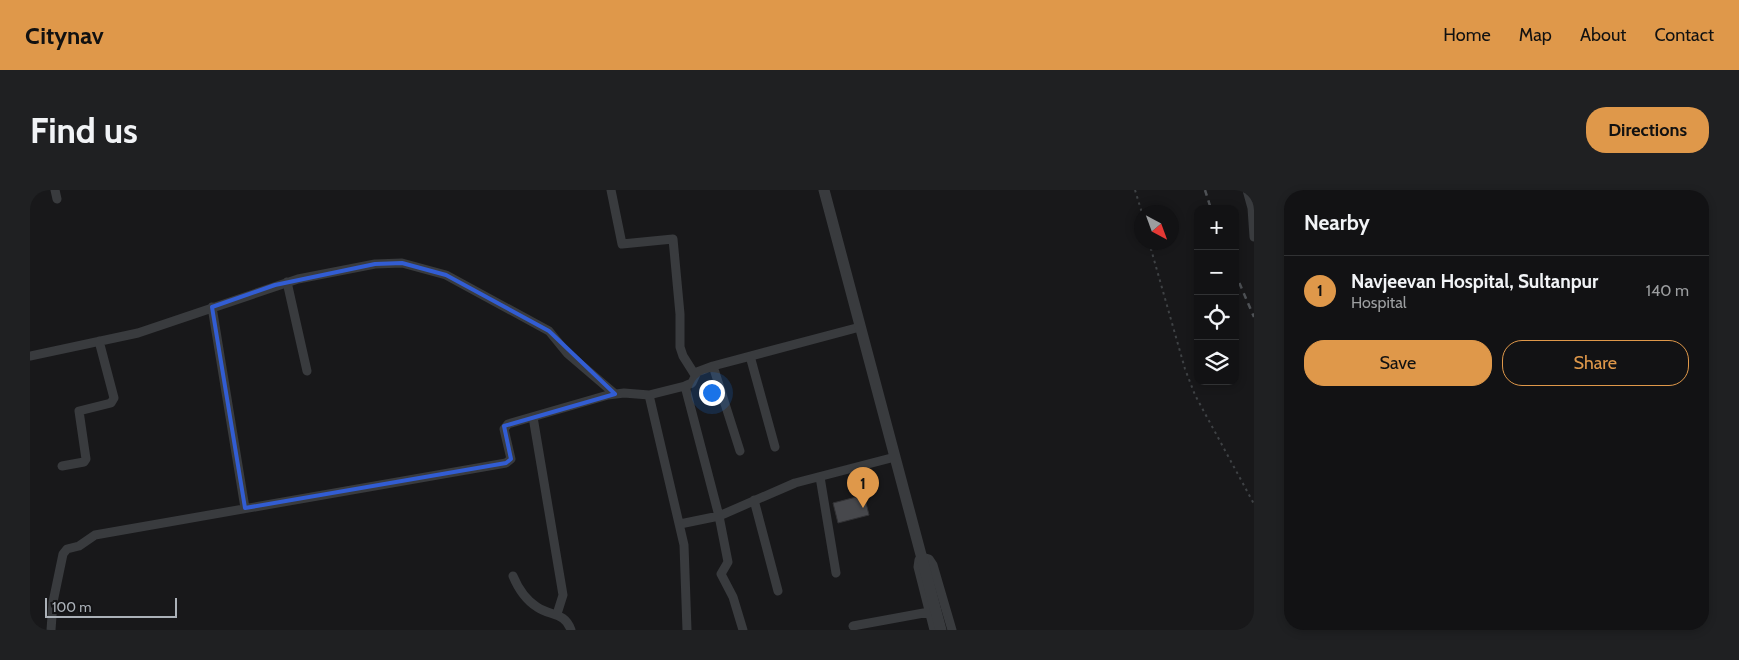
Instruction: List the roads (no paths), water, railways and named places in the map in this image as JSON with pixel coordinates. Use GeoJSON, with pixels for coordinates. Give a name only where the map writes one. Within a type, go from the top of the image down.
{"type":"FeatureCollection","features":[{"type":"Feature","properties":{"kind":"street"},"geometry":{"type":"LineString","coordinates":[[611,190],[622,244],[673,239],[680,314],[680,347],[683,356],[695,375]]}},
{"type":"Feature","properties":{"kind":"street"},"geometry":{"type":"LineString","coordinates":[[824,190],[941,630]]}},
{"type":"Feature","properties":{"kind":"street"},"geometry":{"type":"LineString","coordinates":[[1247,190],[1252,208],[1254,237]]}},
{"type":"Feature","properties":{"kind":"street"},"geometry":{"type":"LineString","coordinates":[[30,356],[138,333],[287,282],[388,262],[416,266],[438,272],[462,283],[549,331],[567,352],[614,394]]}},
{"type":"Feature","properties":{"kind":"street"},"geometry":{"type":"LineString","coordinates":[[287,282],[307,371]]}},
{"type":"Feature","properties":{"kind":"street"},"geometry":{"type":"LineString","coordinates":[[212,308],[246,508]]}},
{"type":"Feature","properties":{"kind":"street"},"geometry":{"type":"LineString","coordinates":[[51,630],[55,592],[63,554],[67,549],[78,546],[95,535],[506,463],[511,459],[505,426],[614,394],[648,395],[685,386],[692,383],[695,375],[714,366],[860,327]]}},
{"type":"Feature","properties":{"kind":"street"},"geometry":{"type":"LineString","coordinates":[[62,466],[84,462],[86,459],[78,411],[111,403],[114,398],[99,341]]}},
{"type":"Feature","properties":{"kind":"street"},"geometry":{"type":"LineString","coordinates":[[750,356],[775,447]]}},
{"type":"Feature","properties":{"kind":"street"},"geometry":{"type":"LineString","coordinates":[[714,366],[740,451]]}},
{"type":"Feature","properties":{"kind":"street"},"geometry":{"type":"LineString","coordinates":[[685,386],[719,516],[728,564],[721,574],[733,597],[743,630]]}},
{"type":"Feature","properties":{"kind":"street"},"geometry":{"type":"LineString","coordinates":[[648,395],[680,524],[685,553],[687,630]]}},
{"type":"Feature","properties":{"kind":"street"},"geometry":{"type":"LineString","coordinates":[[533,417],[563,595],[557,614]]}},
{"type":"Feature","properties":{"kind":"street"},"geometry":{"type":"LineString","coordinates":[[680,524],[719,516],[795,483],[896,457]]}},
{"type":"Feature","properties":{"kind":"street"},"geometry":{"type":"LineString","coordinates":[[820,477],[836,573]]}},
{"type":"Feature","properties":{"kind":"street"},"geometry":{"type":"LineString","coordinates":[[754,500],[778,591]]}},
{"type":"Feature","properties":{"kind":"street"},"geometry":{"type":"LineString","coordinates":[[934,630],[918,567],[929,560],[933,565],[952,630]]}},
{"type":"Feature","properties":{"kind":"street"},"geometry":{"type":"LineString","coordinates":[[512,576],[531,603],[539,609],[557,614],[567,621],[571,630]]}},
{"type":"Feature","properties":{"kind":"street"},"geometry":{"type":"LineString","coordinates":[[853,626],[929,612]]}},
{"type":"Feature","properties":{"kind":"railway"},"geometry":{"type":"LineString","coordinates":[[1205,190],[1210,205]]}},
{"type":"Feature","properties":{"kind":"railway"},"geometry":{"type":"LineString","coordinates":[[1239,282],[1254,317]]}},
{"type":"Feature","properties":{"kind":"place","name":"Navjeevan Hospital, Sultanpur"},"geometry":{"type":"Point","coordinates":[863,508]}}]}
